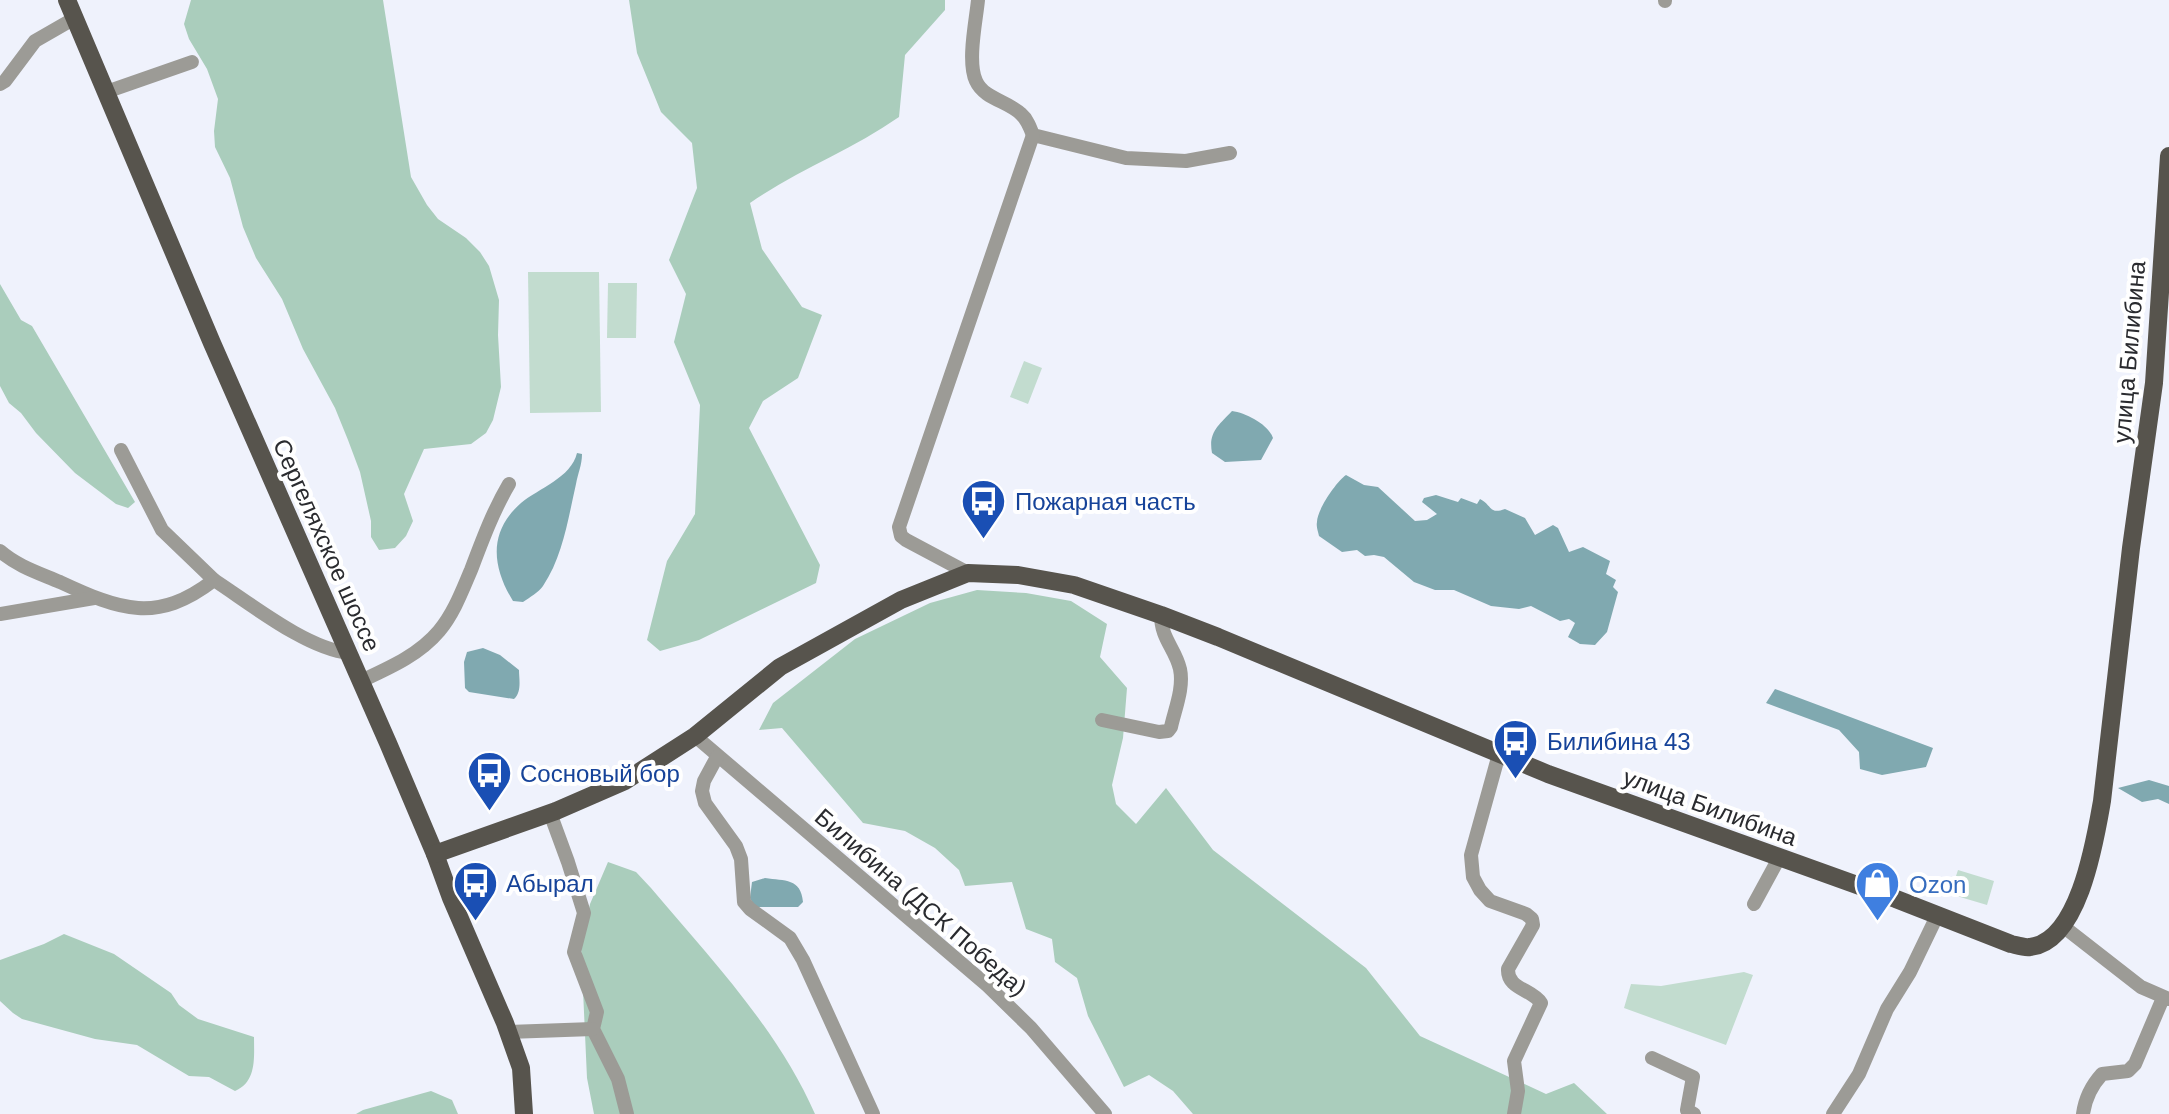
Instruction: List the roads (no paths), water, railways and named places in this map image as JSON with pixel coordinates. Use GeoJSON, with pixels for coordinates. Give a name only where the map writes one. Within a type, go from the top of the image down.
{"type":"FeatureCollection","features":[{"type":"Feature","properties":{"kind":"main road","name":"Сергеляхское шоссе"},"geometry":{"type":"LineString","coordinates":[[67,0],[212,343],[435,854],[521,1068],[524,1114]]}},
{"type":"Feature","properties":{"kind":"main road","name":"улица Билибина"},"geometry":{"type":"LineString","coordinates":[[435,854],[550,813],[625,781],[695,736],[780,667],[901,600],[968,573],[1018,575],[1074,585],[1161,615],[1499,754],[2011,944],[2029,947],[2046,942],[2064,927],[2083,884],[2102,801],[2131,548],[2154,383],[2169,156]]}},
{"type":"Feature","properties":{"kind":"street"},"geometry":{"type":"LineString","coordinates":[[968,573],[906,540],[901,536],[899,527],[1033,135],[1019,111],[991,97],[976,83],[972,65],[978,0]]}},
{"type":"Feature","properties":{"kind":"street"},"geometry":{"type":"LineString","coordinates":[[0,84],[35,41],[75,18]]}},
{"type":"Feature","properties":{"kind":"street"},"geometry":{"type":"LineString","coordinates":[[106,92],[192,62]]}},
{"type":"Feature","properties":{"kind":"street"},"geometry":{"type":"LineString","coordinates":[[1033,135],[1126,158],[1186,161],[1230,153]]}},
{"type":"Feature","properties":{"kind":"street"},"geometry":{"type":"LineString","coordinates":[[121,450],[162,530],[214,580],[315,644],[349,653]]}},
{"type":"Feature","properties":{"kind":"street"},"geometry":{"type":"LineString","coordinates":[[361,681],[415,653],[439,631],[454,608],[497,504],[509,484]]}},
{"type":"Feature","properties":{"kind":"street"},"geometry":{"type":"LineString","coordinates":[[0,551],[21,566],[94,598],[136,609],[158,609],[179,603],[214,580]]}},
{"type":"Feature","properties":{"kind":"street"},"geometry":{"type":"LineString","coordinates":[[0,614],[94,598]]}},
{"type":"Feature","properties":{"kind":"street"},"geometry":{"type":"LineString","coordinates":[[1102,720],[1159,732],[1168,731],[1171,727],[1182,683],[1180,668],[1161,630],[1161,615]]}},
{"type":"Feature","properties":{"kind":"street","name":"Билибина (ДСК Победа)"},"geometry":{"type":"LineString","coordinates":[[695,736],[988,986],[1031,1028],[1105,1114]]}},
{"type":"Feature","properties":{"kind":"street"},"geometry":{"type":"LineString","coordinates":[[1499,754],[1471,855],[1473,877],[1480,890],[1490,901],[1526,914],[1533,925],[1507,975],[1510,981],[1539,998],[1541,1003],[1514,1061],[1518,1091],[1514,1114]]}},
{"type":"Feature","properties":{"kind":"street"},"geometry":{"type":"LineString","coordinates":[[717,757],[702,791],[705,803],[736,846],[741,859],[744,902],[790,938],[873,1114]]}},
{"type":"Feature","properties":{"kind":"street"},"geometry":{"type":"LineString","coordinates":[[550,813],[584,913],[574,952],[597,1012],[593,1029],[618,1079],[627,1114]]}},
{"type":"Feature","properties":{"kind":"street"},"geometry":{"type":"LineString","coordinates":[[1754,904],[1779,858]]}},
{"type":"Feature","properties":{"kind":"street"},"geometry":{"type":"LineString","coordinates":[[1833,1114],[1859,1074],[1887,1009],[1910,972],[1937,916]]}},
{"type":"Feature","properties":{"kind":"street"},"geometry":{"type":"LineString","coordinates":[[2064,927],[2141,987],[2166,998],[2135,1064],[2128,1071],[2102,1074],[2090,1091],[2083,1114]]}},
{"type":"Feature","properties":{"kind":"street"},"geometry":{"type":"LineString","coordinates":[[508,1032],[593,1029]]}},
{"type":"Feature","properties":{"kind":"street"},"geometry":{"type":"LineString","coordinates":[[1652,1058],[1693,1077],[1687,1110],[1694,1114]]}},
{"type":"Feature","properties":{"kind":"water"},"geometry":{"type":"Polygon","coordinates":[[[1232,411],[1256,420],[1273,438],[1261,460],[1225,462],[1212,453],[1213,434],[1232,411]]]}},
{"type":"Feature","properties":{"kind":"water"},"geometry":{"type":"Polygon","coordinates":[[[577,453],[582,454],[581,465],[564,537],[550,574],[539,591],[523,602],[513,601],[498,563],[498,538],[503,526],[521,503],[561,476],[574,462],[577,453]]]}},
{"type":"Feature","properties":{"kind":"water"},"geometry":{"type":"Polygon","coordinates":[[[1346,475],[1364,485],[1378,487],[1415,521],[1427,520],[1437,514],[1422,502],[1424,498],[1436,495],[1458,502],[1461,498],[1477,504],[1480,499],[1493,510],[1505,509],[1525,518],[1535,535],[1553,525],[1558,528],[1569,552],[1583,547],[1610,561],[1606,574],[1616,580],[1613,587],[1618,592],[1607,632],[1595,645],[1580,644],[1568,637],[1575,623],[1569,619],[1560,621],[1531,606],[1519,609],[1491,606],[1454,590],[1435,590],[1414,582],[1384,557],[1365,556],[1357,550],[1342,552],[1319,536],[1317,524],[1328,497],[1346,475]]]}},
{"type":"Feature","properties":{"kind":"water"},"geometry":{"type":"Polygon","coordinates":[[[483,648],[500,655],[519,670],[519,689],[514,699],[469,692],[465,688],[464,662],[467,652],[483,648]]]}},
{"type":"Feature","properties":{"kind":"water"},"geometry":{"type":"Polygon","coordinates":[[[1775,689],[1933,748],[1926,767],[1882,775],[1860,769],[1859,752],[1839,730],[1766,703],[1775,689]]]}},
{"type":"Feature","properties":{"kind":"water"},"geometry":{"type":"Polygon","coordinates":[[[2149,780],[2169,786],[2169,804],[2158,799],[2142,802],[2118,788],[2149,780]]]}},
{"type":"Feature","properties":{"kind":"water"},"geometry":{"type":"Polygon","coordinates":[[[765,878],[791,882],[802,894],[803,902],[798,907],[755,907],[750,898],[752,882],[765,878]]]}},
{"type":"Feature","properties":{"kind":"place","name":"Пожарная часть"},"geometry":{"type":"Point","coordinates":[984,540]}},
{"type":"Feature","properties":{"kind":"place","name":"Билибина 43"},"geometry":{"type":"Point","coordinates":[1516,780]}},
{"type":"Feature","properties":{"kind":"place","name":"Сосновый бор"},"geometry":{"type":"Point","coordinates":[489,812]}},
{"type":"Feature","properties":{"kind":"place","name":"Абырал"},"geometry":{"type":"Point","coordinates":[475,922]}},
{"type":"Feature","properties":{"kind":"place","name":"Ozon"},"geometry":{"type":"Point","coordinates":[1878,923]}}]}
